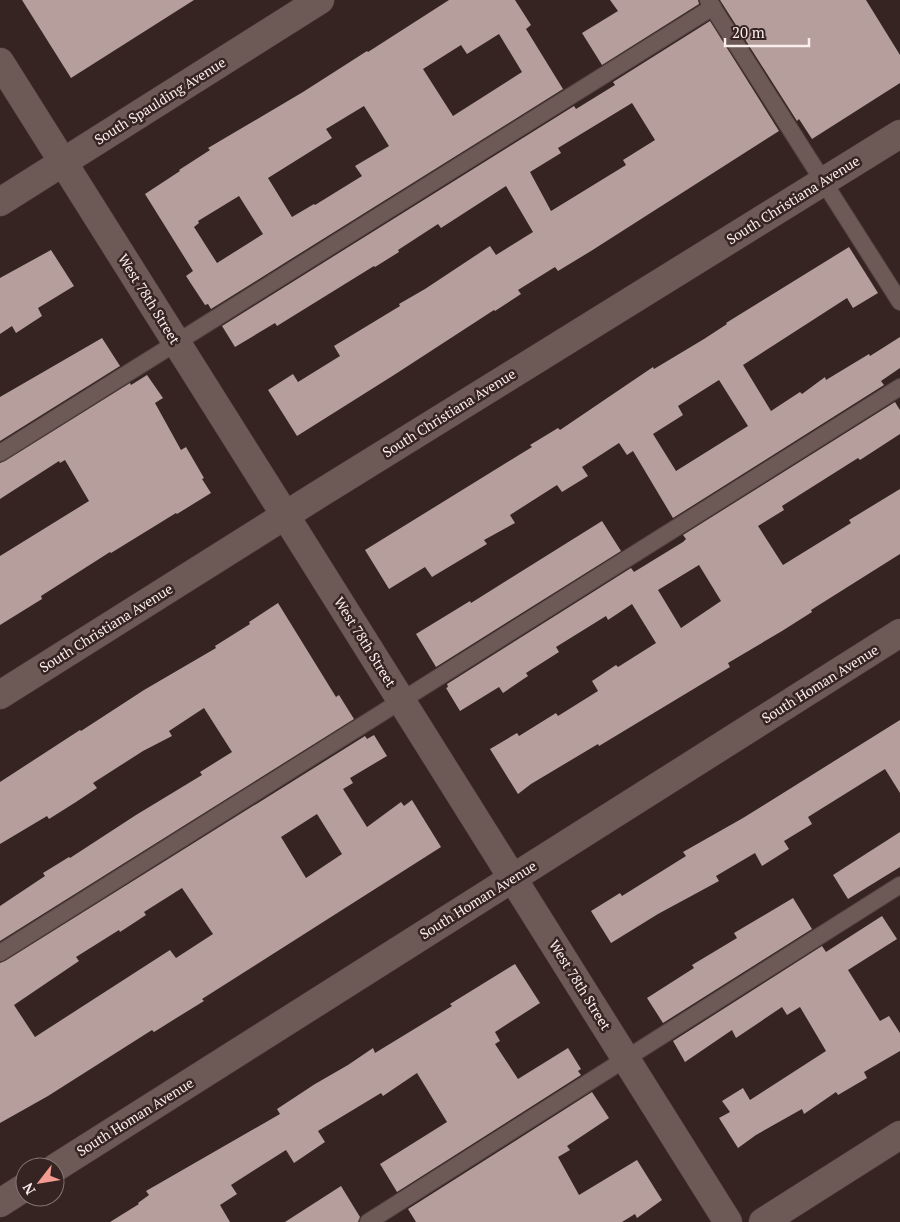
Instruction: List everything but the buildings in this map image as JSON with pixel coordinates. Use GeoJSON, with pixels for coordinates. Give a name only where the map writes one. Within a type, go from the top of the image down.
{"type":"FeatureCollection","features":[{"type":"Feature","properties":{"kind":"street","name":"South Spaulding Avenue"},"geometry":{"type":"LineString","coordinates":[[0,202],[320,0]]}},
{"type":"Feature","properties":{"kind":"street","name":"West 78th Street"},"geometry":{"type":"LineString","coordinates":[[0,62],[728,1222]]}},
{"type":"Feature","properties":{"kind":"street","name":"South Christiana Avenue"},"geometry":{"type":"LineString","coordinates":[[0,695],[285,514],[900,134]]}},
{"type":"Feature","properties":{"kind":"street","name":"South Homan Avenue"},"geometry":{"type":"LineString","coordinates":[[65,1162],[900,633]]}},
{"type":"Feature","properties":{"kind":"street"},"geometry":{"type":"LineString","coordinates":[[763,1222],[900,1136]]}},
{"type":"Feature","properties":{"kind":"street"},"geometry":{"type":"LineString","coordinates":[[0,1203],[15,1193]]}},
{"type":"Feature","properties":{"kind":"lane"},"geometry":{"type":"LineString","coordinates":[[0,453],[710,4],[900,302]]}},
{"type":"Feature","properties":{"kind":"lane"},"geometry":{"type":"LineString","coordinates":[[0,953],[900,387]]}},
{"type":"Feature","properties":{"kind":"lane"},"geometry":{"type":"LineString","coordinates":[[368,1222],[900,885]]}}]}
